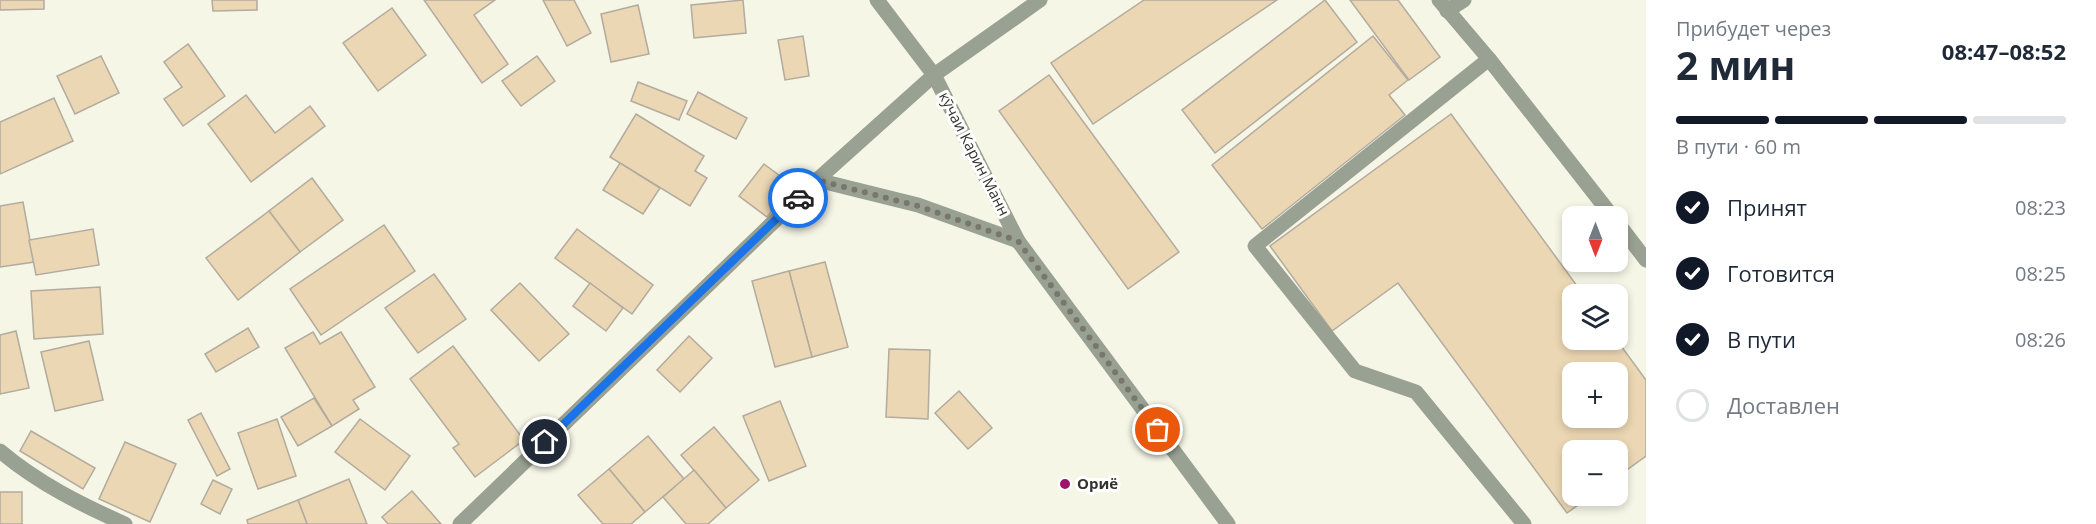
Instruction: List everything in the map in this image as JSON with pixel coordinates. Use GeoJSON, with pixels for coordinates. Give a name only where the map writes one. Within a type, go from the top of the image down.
{"type":"FeatureCollection","features":[{"type":"Feature","properties":{"kind":"street","name":"кӯчаи Карин Манн"},"geometry":{"type":"LineString","coordinates":[[877,0],[934,75],[1018,241],[1228,524]]}},
{"type":"Feature","properties":{"kind":"street"},"geometry":{"type":"LineString","coordinates":[[460,524],[817,180],[934,75],[1040,0]]}},
{"type":"Feature","properties":{"kind":"street"},"geometry":{"type":"LineString","coordinates":[[1464,0],[1443,6],[1489,59],[1604,206]]}},
{"type":"Feature","properties":{"kind":"street"},"geometry":{"type":"LineString","coordinates":[[1489,59],[1255,246],[1355,371],[1416,392],[1524,524]]}},
{"type":"Feature","properties":{"kind":"street"},"geometry":{"type":"LineString","coordinates":[[817,180],[918,206],[1018,241]]}},
{"type":"Feature","properties":{"kind":"street"},"geometry":{"type":"LineString","coordinates":[[1628,236],[1646,260]]}},
{"type":"Feature","properties":{"kind":"street"},"geometry":{"type":"LineString","coordinates":[[0,451],[25,471],[74,501],[125,524]]}},
{"type":"Feature","properties":{"kind":"building"},"geometry":{"type":"Polygon","coordinates":[[[0,0],[44,0],[44,9],[0,10],[0,0]]]}},
{"type":"Feature","properties":{"kind":"building"},"geometry":{"type":"Polygon","coordinates":[[[212,0],[257,0],[257,10],[213,11],[212,0]]]}},
{"type":"Feature","properties":{"kind":"building"},"geometry":{"type":"Polygon","coordinates":[[[424,0],[495,0],[474,15],[508,64],[482,83],[424,0]]]}},
{"type":"Feature","properties":{"kind":"building"},"geometry":{"type":"Polygon","coordinates":[[[543,0],[574,0],[591,33],[567,46],[543,0]]]}},
{"type":"Feature","properties":{"kind":"building"},"geometry":{"type":"Polygon","coordinates":[[[743,0],[746,33],[694,38],[691,5],[743,0]]]}},
{"type":"Feature","properties":{"kind":"building"},"geometry":{"type":"Polygon","coordinates":[[[1144,0],[1277,0],[1093,124],[1051,63],[1144,0]]]}},
{"type":"Feature","properties":{"kind":"building"},"geometry":{"type":"Polygon","coordinates":[[[1325,0],[1357,42],[1215,153],[1182,110],[1325,0]]]}},
{"type":"Feature","properties":{"kind":"building"},"geometry":{"type":"Polygon","coordinates":[[[1350,0],[1398,0],[1440,57],[1409,80],[1350,0]]]}},
{"type":"Feature","properties":{"kind":"building"},"geometry":{"type":"Polygon","coordinates":[[[638,5],[649,54],[611,62],[601,14],[638,5]]]}},
{"type":"Feature","properties":{"kind":"building"},"geometry":{"type":"Polygon","coordinates":[[[392,8],[426,55],[378,91],[343,43],[392,8]]]}},
{"type":"Feature","properties":{"kind":"building"},"geometry":{"type":"Polygon","coordinates":[[[803,36],[809,76],[785,80],[778,40],[803,36]]]}},
{"type":"Feature","properties":{"kind":"building"},"geometry":{"type":"Polygon","coordinates":[[[1373,36],[1408,80],[1389,95],[1405,115],[1262,229],[1212,165],[1373,36]]]}},
{"type":"Feature","properties":{"kind":"building"},"geometry":{"type":"Polygon","coordinates":[[[188,44],[225,96],[183,126],[164,99],[182,87],[164,62],[188,44]]]}},
{"type":"Feature","properties":{"kind":"building"},"geometry":{"type":"Polygon","coordinates":[[[101,56],[119,93],[75,114],[57,76],[101,56]]]}},
{"type":"Feature","properties":{"kind":"building"},"geometry":{"type":"Polygon","coordinates":[[[537,56],[555,81],[521,106],[502,81],[537,56]]]}},
{"type":"Feature","properties":{"kind":"building"},"geometry":{"type":"Polygon","coordinates":[[[1049,75],[1179,252],[1128,289],[999,111],[1049,75]]]}},
{"type":"Feature","properties":{"kind":"building"},"geometry":{"type":"Polygon","coordinates":[[[638,82],[687,101],[679,120],[631,101],[638,82]]]}},
{"type":"Feature","properties":{"kind":"building"},"geometry":{"type":"Polygon","coordinates":[[[698,92],[747,118],[736,139],[687,114],[698,92]]]}},
{"type":"Feature","properties":{"kind":"building"},"geometry":{"type":"Polygon","coordinates":[[[246,95],[275,133],[310,106],[325,126],[251,182],[208,124],[246,95]]]}},
{"type":"Feature","properties":{"kind":"building"},"geometry":{"type":"Polygon","coordinates":[[[54,98],[73,141],[0,174],[0,122],[54,98]]]}},
{"type":"Feature","properties":{"kind":"building"},"geometry":{"type":"Polygon","coordinates":[[[636,114],[704,156],[695,171],[707,178],[690,206],[610,157],[636,114]]]}},
{"type":"Feature","properties":{"kind":"building"},"geometry":{"type":"Polygon","coordinates":[[[1451,114],[1562,265],[1562,272],[1567,272],[1576,284],[1562,284],[1562,350],[1624,350],[1646,380],[1646,456],[1628,469],[1628,440],[1562,440],[1562,506],[1577,506],[1567,513],[1398,283],[1332,331],[1270,246],[1451,114]]]}},
{"type":"Feature","properties":{"kind":"building"},"geometry":{"type":"Polygon","coordinates":[[[620,163],[660,188],[643,214],[603,190],[620,163]]]}},
{"type":"Feature","properties":{"kind":"building"},"geometry":{"type":"Polygon","coordinates":[[[764,164],[792,185],[767,217],[739,196],[764,164]]]}},
{"type":"Feature","properties":{"kind":"building"},"geometry":{"type":"Polygon","coordinates":[[[312,178],[343,220],[300,252],[269,211],[312,178]]]}},
{"type":"Feature","properties":{"kind":"building"},"geometry":{"type":"Polygon","coordinates":[[[23,202],[34,262],[0,267],[0,206],[23,202]]]}},
{"type":"Feature","properties":{"kind":"building"},"geometry":{"type":"Polygon","coordinates":[[[269,211],[300,252],[238,300],[206,258],[269,211]]]}},
{"type":"Feature","properties":{"kind":"building"},"geometry":{"type":"Polygon","coordinates":[[[384,225],[415,271],[321,335],[290,289],[384,225]]]}},
{"type":"Feature","properties":{"kind":"building"},"geometry":{"type":"Polygon","coordinates":[[[93,229],[99,265],[36,275],[29,240],[93,229]]]}},
{"type":"Feature","properties":{"kind":"building"},"geometry":{"type":"Polygon","coordinates":[[[577,229],[653,285],[632,314],[555,258],[577,229]]]}},
{"type":"Feature","properties":{"kind":"building"},"geometry":{"type":"Polygon","coordinates":[[[825,262],[848,347],[812,357],[789,271],[825,262]]]}},
{"type":"Feature","properties":{"kind":"building"},"geometry":{"type":"Polygon","coordinates":[[[789,271],[812,357],[775,367],[752,281],[789,271]]]}},
{"type":"Feature","properties":{"kind":"building"},"geometry":{"type":"Polygon","coordinates":[[[434,274],[466,319],[418,353],[385,308],[434,274]]]}},
{"type":"Feature","properties":{"kind":"building"},"geometry":{"type":"Polygon","coordinates":[[[520,283],[569,334],[539,361],[491,310],[520,283]]]}},
{"type":"Feature","properties":{"kind":"building"},"geometry":{"type":"Polygon","coordinates":[[[590,283],[623,308],[606,331],[573,306],[590,283]]]}},
{"type":"Feature","properties":{"kind":"building"},"geometry":{"type":"Polygon","coordinates":[[[100,287],[103,334],[34,339],[31,291],[100,287]]]}},
{"type":"Feature","properties":{"kind":"building"},"geometry":{"type":"Polygon","coordinates":[[[248,328],[259,347],[216,372],[205,354],[248,328]]]}},
{"type":"Feature","properties":{"kind":"building"},"geometry":{"type":"Polygon","coordinates":[[[16,331],[29,388],[0,394],[0,335],[16,331]]]}},
{"type":"Feature","properties":{"kind":"building"},"geometry":{"type":"Polygon","coordinates":[[[313,332],[320,344],[341,332],[375,387],[353,400],[359,409],[332,426],[285,348],[313,332]]]}},
{"type":"Feature","properties":{"kind":"building"},"geometry":{"type":"Polygon","coordinates":[[[689,336],[712,358],[680,392],[657,370],[689,336]]]}},
{"type":"Feature","properties":{"kind":"building"},"geometry":{"type":"Polygon","coordinates":[[[89,341],[103,400],[55,411],[41,352],[89,341]]]}},
{"type":"Feature","properties":{"kind":"building"},"geometry":{"type":"Polygon","coordinates":[[[453,346],[524,440],[475,477],[453,448],[459,444],[410,379],[453,346]]]}},
{"type":"Feature","properties":{"kind":"building"},"geometry":{"type":"Polygon","coordinates":[[[889,349],[930,350],[928,419],[886,417],[889,349]]]}},
{"type":"Feature","properties":{"kind":"building"},"geometry":{"type":"Polygon","coordinates":[[[959,391],[992,428],[968,449],[935,413],[959,391]]]}},
{"type":"Feature","properties":{"kind":"building"},"geometry":{"type":"Polygon","coordinates":[[[314,398],[332,426],[298,446],[281,417],[314,398]]]}},
{"type":"Feature","properties":{"kind":"building"},"geometry":{"type":"Polygon","coordinates":[[[780,401],[806,466],[769,481],[743,416],[780,401]]]}},
{"type":"Feature","properties":{"kind":"building"},"geometry":{"type":"Polygon","coordinates":[[[201,413],[230,469],[217,476],[188,420],[201,413]]]}},
{"type":"Feature","properties":{"kind":"building"},"geometry":{"type":"Polygon","coordinates":[[[277,419],[296,476],[258,489],[238,433],[277,419]]]}},
{"type":"Feature","properties":{"kind":"building"},"geometry":{"type":"Polygon","coordinates":[[[360,419],[410,456],[385,490],[335,452],[360,419]]]}},
{"type":"Feature","properties":{"kind":"building"},"geometry":{"type":"Polygon","coordinates":[[[714,427],[759,480],[726,508],[681,455],[714,427]]]}},
{"type":"Feature","properties":{"kind":"building"},"geometry":{"type":"Polygon","coordinates":[[[31,431],[95,468],[83,489],[20,451],[31,431]]]}},
{"type":"Feature","properties":{"kind":"building"},"geometry":{"type":"Polygon","coordinates":[[[648,436],[684,479],[645,512],[609,469],[648,436]]]}},
{"type":"Feature","properties":{"kind":"building"},"geometry":{"type":"Polygon","coordinates":[[[125,442],[176,464],[150,522],[99,499],[125,442]]]}},
{"type":"Feature","properties":{"kind":"building"},"geometry":{"type":"Polygon","coordinates":[[[609,469],[645,512],[631,524],[603,524],[578,495],[609,469]]]}},
{"type":"Feature","properties":{"kind":"building"},"geometry":{"type":"Polygon","coordinates":[[[694,470],[726,508],[708,524],[686,524],[663,497],[694,470]]]}},
{"type":"Feature","properties":{"kind":"building"},"geometry":{"type":"Polygon","coordinates":[[[349,479],[367,524],[307,524],[298,500],[349,479]]]}},
{"type":"Feature","properties":{"kind":"building"},"geometry":{"type":"Polygon","coordinates":[[[213,480],[232,489],[220,514],[201,504],[213,480]]]}},
{"type":"Feature","properties":{"kind":"building"},"geometry":{"type":"Polygon","coordinates":[[[412,491],[441,524],[388,524],[382,517],[412,491]]]}},
{"type":"Feature","properties":{"kind":"building"},"geometry":{"type":"Polygon","coordinates":[[[0,492],[22,492],[22,524],[0,524],[0,492]]]}},
{"type":"Feature","properties":{"kind":"building"},"geometry":{"type":"Polygon","coordinates":[[[298,500],[307,524],[248,524],[247,520],[298,500]]]}},
{"type":"Feature","properties":{"kind":"way so far"},"geometry":{"type":"LineString","coordinates":[[798,198],[817,180],[918,206],[1018,241],[1158,430]]}},
{"type":"Feature","properties":{"kind":"place","name":"Ориё"},"geometry":{"type":"Point","coordinates":[1065,484]}},
{"type":"Feature","properties":{"kind":"route"},"geometry":{"type":"LineString","coordinates":[[545,442],[798,198]]}}]}
